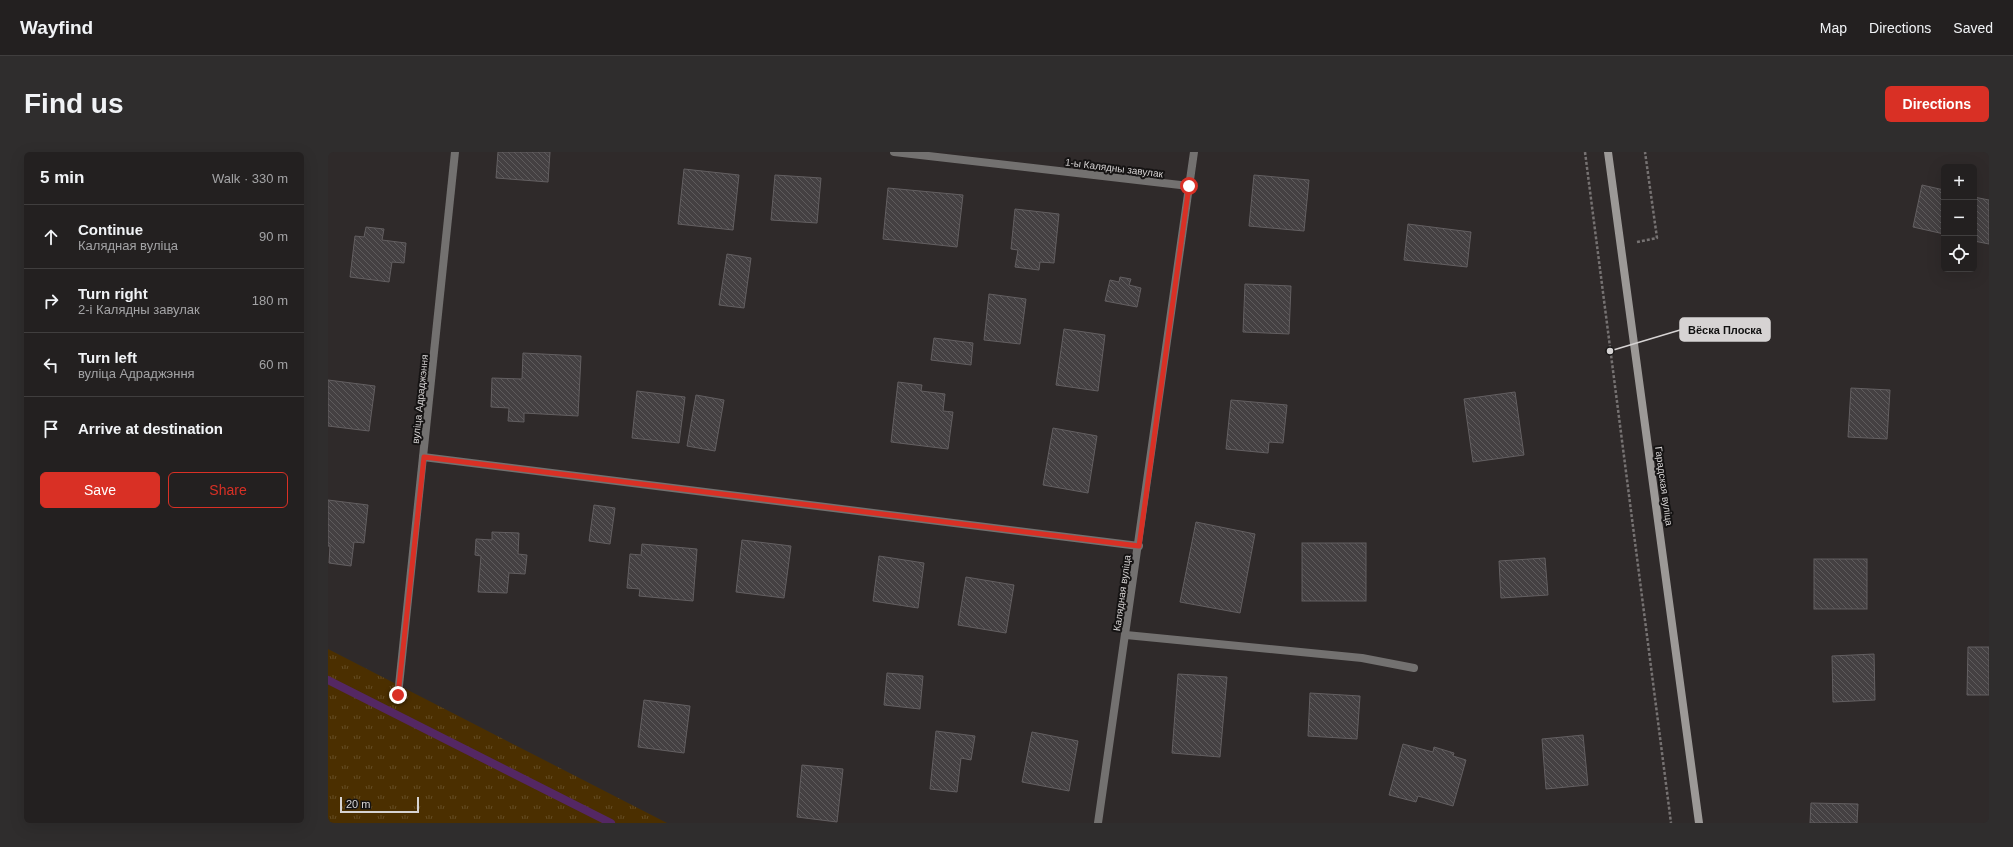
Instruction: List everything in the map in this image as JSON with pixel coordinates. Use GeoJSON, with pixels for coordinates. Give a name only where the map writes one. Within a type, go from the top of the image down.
{"type":"FeatureCollection","features":[{"type":"Feature","properties":{"kind":"main road","name":"Гарадская вуліца"},"geometry":{"type":"LineString","coordinates":[[1608,152],[1699,823]]}},
{"type":"Feature","properties":{"kind":"street","name":"вуліца Адраджэння"},"geometry":{"type":"LineString","coordinates":[[398,695],[424,457],[454,152]]}},
{"type":"Feature","properties":{"kind":"street","name":"1-ы Калядны завулак"},"geometry":{"type":"LineString","coordinates":[[894,152],[1189,186]]}},
{"type":"Feature","properties":{"kind":"street","name":"Калядная вуліца"},"geometry":{"type":"LineString","coordinates":[[1098,823],[1139,546],[1194,152]]}},
{"type":"Feature","properties":{"kind":"street"},"geometry":{"type":"LineString","coordinates":[[424,457],[1139,546]]}},
{"type":"Feature","properties":{"kind":"street"},"geometry":{"type":"LineString","coordinates":[[1126,635],[1362,658],[1414,668]]}},
{"type":"Feature","properties":{"kind":"path"},"geometry":{"type":"LineString","coordinates":[[1585,152],[1671,823]]}},
{"type":"Feature","properties":{"kind":"path"},"geometry":{"type":"LineString","coordinates":[[1597,248],[1657,238],[1645,152]]}},
{"type":"Feature","properties":{"kind":"green space"},"geometry":{"type":"Polygon","coordinates":[[[328,649],[667,823],[328,823],[328,649]]]}},
{"type":"Feature","properties":{"kind":"building"},"geometry":{"type":"Polygon","coordinates":[[[498,152],[550,152],[548,182],[496,178],[498,152]]]}},
{"type":"Feature","properties":{"kind":"building"},"geometry":{"type":"Polygon","coordinates":[[[684,169],[739,175],[733,230],[678,224],[684,169]]]}},
{"type":"Feature","properties":{"kind":"building"},"geometry":{"type":"Polygon","coordinates":[[[775,175],[821,178],[817,223],[771,220],[775,175]]]}},
{"type":"Feature","properties":{"kind":"building"},"geometry":{"type":"Polygon","coordinates":[[[1254,175],[1309,180],[1304,231],[1249,226],[1254,175]]]}},
{"type":"Feature","properties":{"kind":"building"},"geometry":{"type":"Polygon","coordinates":[[[1922,185],[1941,189],[1941,233],[1913,227],[1922,185]]]}},
{"type":"Feature","properties":{"kind":"building"},"geometry":{"type":"Polygon","coordinates":[[[888,188],[963,195],[957,247],[883,239],[888,188]]]}},
{"type":"Feature","properties":{"kind":"building"},"geometry":{"type":"Polygon","coordinates":[[[1977,198],[1989,200],[1989,244],[1977,242],[1977,198]]]}},
{"type":"Feature","properties":{"kind":"building"},"geometry":{"type":"Polygon","coordinates":[[[1015,209],[1059,214],[1054,263],[1040,262],[1039,270],[1015,267],[1018,250],[1011,249],[1015,209]]]}},
{"type":"Feature","properties":{"kind":"building"},"geometry":{"type":"Polygon","coordinates":[[[1408,224],[1471,232],[1467,267],[1404,260],[1408,224]]]}},
{"type":"Feature","properties":{"kind":"building"},"geometry":{"type":"Polygon","coordinates":[[[366,227],[384,229],[382,240],[406,243],[404,263],[392,262],[389,282],[350,277],[355,236],[364,237],[366,227]]]}},
{"type":"Feature","properties":{"kind":"building"},"geometry":{"type":"Polygon","coordinates":[[[727,254],[751,258],[744,308],[719,305],[727,254]]]}},
{"type":"Feature","properties":{"kind":"building"},"geometry":{"type":"Polygon","coordinates":[[[1120,277],[1131,279],[1129,285],[1141,288],[1137,307],[1105,301],[1110,280],[1119,282],[1120,277]]]}},
{"type":"Feature","properties":{"kind":"building"},"geometry":{"type":"Polygon","coordinates":[[[1245,284],[1291,286],[1289,334],[1243,332],[1245,284]]]}},
{"type":"Feature","properties":{"kind":"building"},"geometry":{"type":"Polygon","coordinates":[[[989,294],[1026,299],[1020,344],[984,340],[989,294]]]}},
{"type":"Feature","properties":{"kind":"building"},"geometry":{"type":"Polygon","coordinates":[[[1064,329],[1105,335],[1098,391],[1056,385],[1064,329]]]}},
{"type":"Feature","properties":{"kind":"building"},"geometry":{"type":"Polygon","coordinates":[[[934,338],[973,343],[971,365],[931,360],[934,338]]]}},
{"type":"Feature","properties":{"kind":"building"},"geometry":{"type":"Polygon","coordinates":[[[523,353],[581,356],[578,416],[524,413],[524,422],[508,421],[509,408],[491,407],[492,378],[522,379],[523,353]]]}},
{"type":"Feature","properties":{"kind":"building"},"geometry":{"type":"Polygon","coordinates":[[[328,380],[375,386],[369,431],[328,426],[328,380]]]}},
{"type":"Feature","properties":{"kind":"building"},"geometry":{"type":"Polygon","coordinates":[[[898,382],[922,385],[921,391],[945,394],[943,411],[953,412],[948,449],[891,442],[898,382]]]}},
{"type":"Feature","properties":{"kind":"building"},"geometry":{"type":"Polygon","coordinates":[[[1851,388],[1890,390],[1887,439],[1848,437],[1851,388]]]}},
{"type":"Feature","properties":{"kind":"building"},"geometry":{"type":"Polygon","coordinates":[[[637,391],[685,397],[679,443],[632,438],[637,391]]]}},
{"type":"Feature","properties":{"kind":"building"},"geometry":{"type":"Polygon","coordinates":[[[1515,392],[1524,455],[1473,462],[1464,399],[1515,392]]]}},
{"type":"Feature","properties":{"kind":"building"},"geometry":{"type":"Polygon","coordinates":[[[696,395],[724,400],[715,451],[687,446],[696,395]]]}},
{"type":"Feature","properties":{"kind":"building"},"geometry":{"type":"Polygon","coordinates":[[[1231,400],[1287,405],[1283,443],[1269,442],[1268,453],[1226,449],[1231,400]]]}},
{"type":"Feature","properties":{"kind":"building"},"geometry":{"type":"Polygon","coordinates":[[[1053,428],[1097,436],[1088,493],[1043,485],[1053,428]]]}},
{"type":"Feature","properties":{"kind":"building"},"geometry":{"type":"Polygon","coordinates":[[[328,500],[368,505],[364,543],[354,542],[351,566],[329,563],[330,546],[328,546],[328,500]]]}},
{"type":"Feature","properties":{"kind":"building"},"geometry":{"type":"Polygon","coordinates":[[[594,505],[615,508],[610,544],[589,541],[594,505]]]}},
{"type":"Feature","properties":{"kind":"building"},"geometry":{"type":"Polygon","coordinates":[[[1196,522],[1255,534],[1240,613],[1180,602],[1196,522]]]}},
{"type":"Feature","properties":{"kind":"building"},"geometry":{"type":"Polygon","coordinates":[[[492,532],[519,533],[518,554],[527,555],[525,574],[509,573],[507,593],[478,592],[481,556],[475,555],[476,539],[492,540],[492,532]]]}},
{"type":"Feature","properties":{"kind":"building"},"geometry":{"type":"Polygon","coordinates":[[[742,540],[791,546],[784,598],[736,592],[742,540]]]}},
{"type":"Feature","properties":{"kind":"building"},"geometry":{"type":"Polygon","coordinates":[[[1302,543],[1366,543],[1366,601],[1302,601],[1302,543]]]}},
{"type":"Feature","properties":{"kind":"building"},"geometry":{"type":"Polygon","coordinates":[[[642,544],[697,549],[693,601],[639,596],[640,589],[627,588],[630,554],[641,555],[642,544]]]}},
{"type":"Feature","properties":{"kind":"building"},"geometry":{"type":"Polygon","coordinates":[[[879,556],[924,563],[918,608],[873,601],[879,556]]]}},
{"type":"Feature","properties":{"kind":"building"},"geometry":{"type":"Polygon","coordinates":[[[1545,558],[1548,595],[1501,598],[1499,561],[1545,558]]]}},
{"type":"Feature","properties":{"kind":"building"},"geometry":{"type":"Polygon","coordinates":[[[1814,559],[1867,559],[1867,609],[1814,609],[1814,559]]]}},
{"type":"Feature","properties":{"kind":"building"},"geometry":{"type":"Polygon","coordinates":[[[966,577],[1014,585],[1006,633],[958,625],[966,577]]]}},
{"type":"Feature","properties":{"kind":"building"},"geometry":{"type":"Polygon","coordinates":[[[1968,647],[1989,647],[1989,695],[1967,695],[1968,647]]]}},
{"type":"Feature","properties":{"kind":"building"},"geometry":{"type":"Polygon","coordinates":[[[1874,654],[1875,700],[1833,702],[1832,656],[1874,654]]]}},
{"type":"Feature","properties":{"kind":"building"},"geometry":{"type":"Polygon","coordinates":[[[887,673],[923,676],[920,709],[884,705],[887,673]]]}},
{"type":"Feature","properties":{"kind":"building"},"geometry":{"type":"Polygon","coordinates":[[[1178,674],[1227,677],[1220,757],[1172,753],[1178,674]]]}},
{"type":"Feature","properties":{"kind":"building"},"geometry":{"type":"Polygon","coordinates":[[[1310,693],[1360,696],[1357,739],[1308,736],[1310,693]]]}},
{"type":"Feature","properties":{"kind":"building"},"geometry":{"type":"Polygon","coordinates":[[[644,700],[690,706],[684,753],[638,747],[644,700]]]}},
{"type":"Feature","properties":{"kind":"building"},"geometry":{"type":"Polygon","coordinates":[[[936,731],[975,736],[971,760],[961,758],[957,792],[930,789],[936,731]]]}},
{"type":"Feature","properties":{"kind":"building"},"geometry":{"type":"Polygon","coordinates":[[[1032,732],[1078,741],[1069,791],[1022,782],[1032,732]]]}},
{"type":"Feature","properties":{"kind":"building"},"geometry":{"type":"Polygon","coordinates":[[[1583,735],[1588,785],[1546,789],[1542,739],[1583,735]]]}},
{"type":"Feature","properties":{"kind":"building"},"geometry":{"type":"Polygon","coordinates":[[[1403,744],[1433,752],[1434,747],[1454,753],[1453,756],[1466,760],[1453,806],[1418,796],[1416,802],[1389,795],[1403,744]]]}},
{"type":"Feature","properties":{"kind":"building"},"geometry":{"type":"Polygon","coordinates":[[[802,765],[843,769],[837,822],[797,817],[802,765]]]}},
{"type":"Feature","properties":{"kind":"building"},"geometry":{"type":"Polygon","coordinates":[[[1811,803],[1858,804],[1857,823],[1810,823],[1811,803]]]}},
{"type":"Feature","properties":{"kind":"waterway"},"geometry":{"type":"LineString","coordinates":[[328,680],[611,823]]}},
{"type":"Feature","properties":{"kind":"place","name":"Вёска Плоска"},"geometry":{"type":"Point","coordinates":[1610,351]}},
{"type":"Feature","properties":{"kind":"route"},"geometry":{"type":"LineString","coordinates":[[398,695],[424,457],[1139,546],[1189,186]]}}]}
